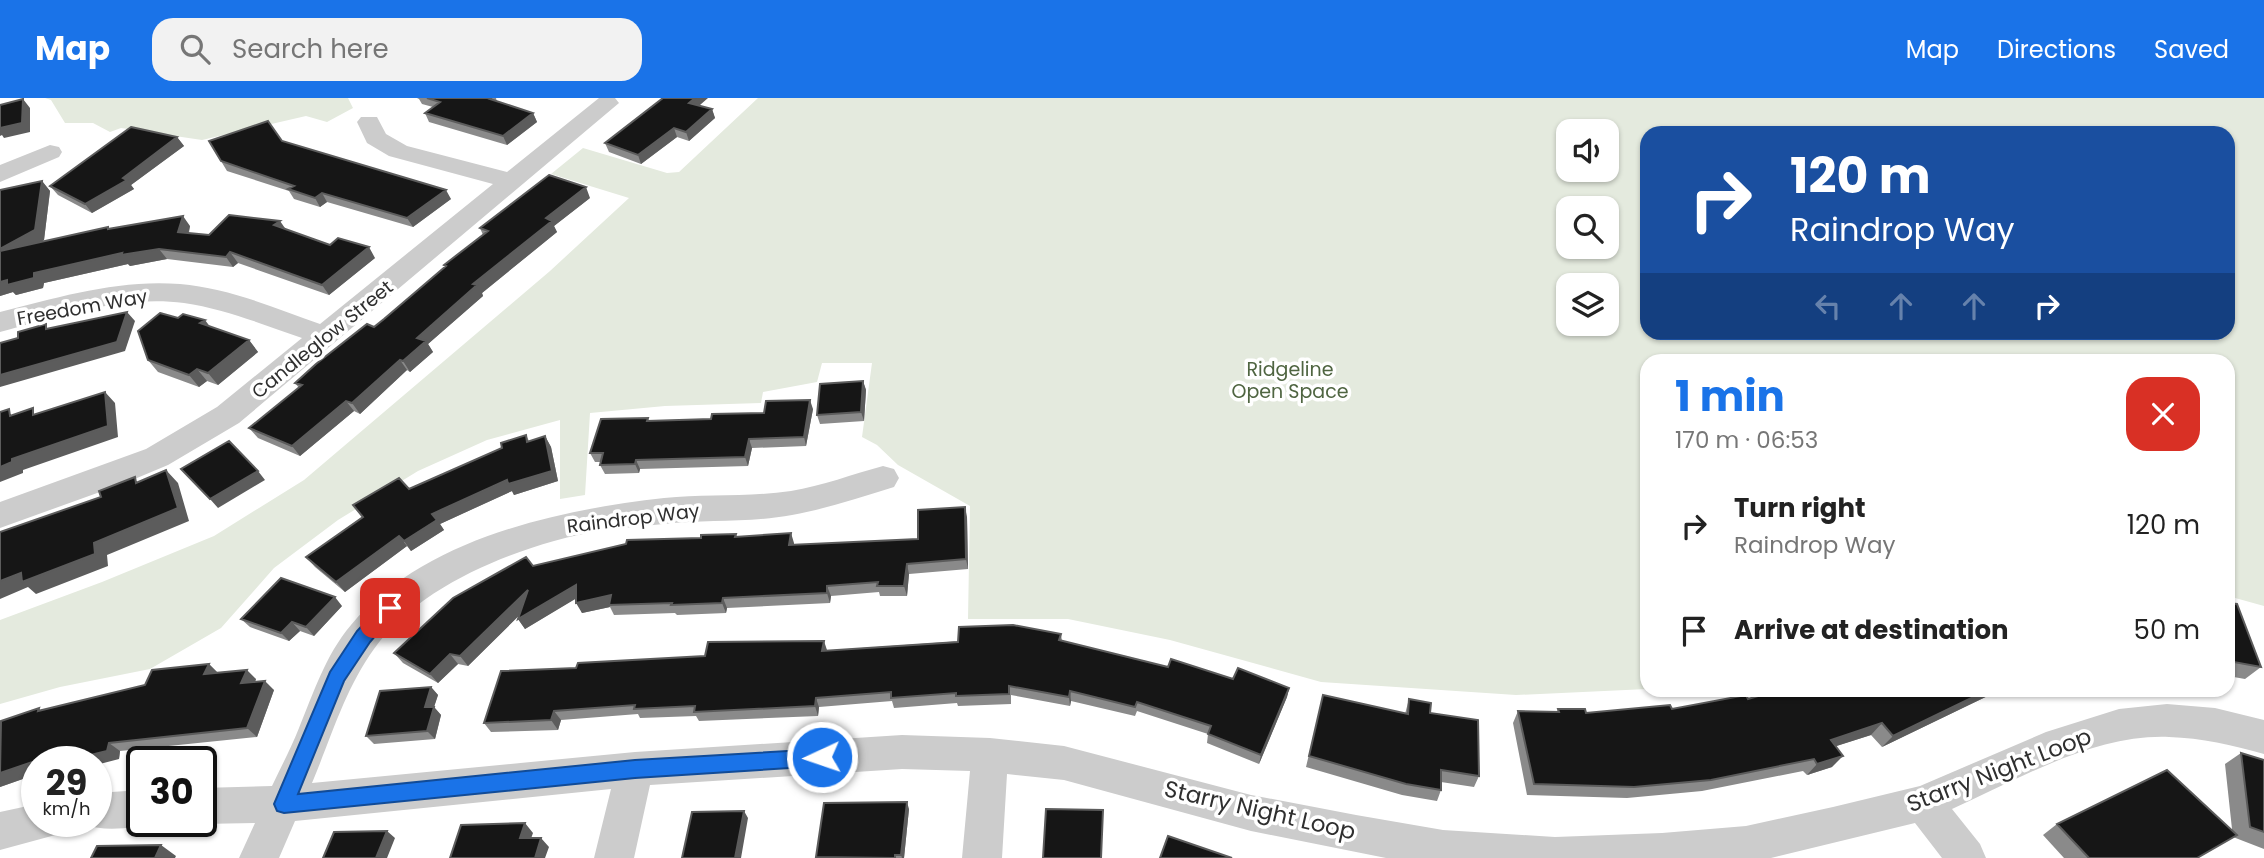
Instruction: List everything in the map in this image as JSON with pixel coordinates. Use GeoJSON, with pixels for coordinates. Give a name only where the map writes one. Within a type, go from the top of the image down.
{"type":"FeatureCollection","features":[{"type":"Feature","properties":{"kind":"street","name":"Candleglow Street"},"geometry":{"type":"LineString","coordinates":[[0,515],[114,475],[195,437],[262,389],[607,103]]}},
{"type":"Feature","properties":{"kind":"street"},"geometry":{"type":"LineString","coordinates":[[369,122],[376,138],[398,151],[512,181]]}},
{"type":"Feature","properties":{"kind":"street"},"geometry":{"type":"LineString","coordinates":[[0,174],[18,169],[50,152]]}},
{"type":"Feature","properties":{"kind":"street","name":"Freedom Way"},"geometry":{"type":"LineString","coordinates":[[0,323],[125,295],[161,293],[207,298],[326,336]]}},
{"type":"Feature","properties":{"kind":"street","name":"Raindrop Way"},"geometry":{"type":"LineString","coordinates":[[259,858],[336,677],[356,646],[390,608],[431,580],[515,540],[557,527],[664,511],[790,503],[883,478]]}},
{"type":"Feature","properties":{"kind":"street","name":"Starry Night Loop"},"geometry":{"type":"LineString","coordinates":[[217,806],[284,804],[635,769],[902,752],[990,755],[1064,763],[1251,813],[1356,834],[1443,849],[1555,856],[1662,852],[1746,845],[1923,803],[2059,744],[2119,725],[2167,720],[2215,724],[2264,737]]}},
{"type":"Feature","properties":{"kind":"street"},"geometry":{"type":"LineString","coordinates":[[982,858],[990,755]]}},
{"type":"Feature","properties":{"kind":"street"},"geometry":{"type":"LineString","coordinates":[[614,858],[635,769]]}},
{"type":"Feature","properties":{"kind":"street"},"geometry":{"type":"LineString","coordinates":[[1923,803],[1966,858]]}},
{"type":"Feature","properties":{"kind":"street"},"geometry":{"type":"LineString","coordinates":[[0,831],[21,826]]}},
{"type":"Feature","properties":{"kind":"green space"},"geometry":{"type":"Polygon","coordinates":[[[45,98],[348,98],[353,108],[327,122],[306,116],[202,140],[121,128],[110,132],[93,123],[65,123],[51,100],[45,98]]]}},
{"type":"Feature","properties":{"kind":"green space","name":"Ridgeline Open Space"},"geometry":{"type":"Polygon","coordinates":[[[758,98],[2264,98],[2264,606],[2235,598],[2235,354],[1640,354],[1640,689],[1516,695],[1321,682],[1170,640],[1068,619],[968,619],[970,506],[898,465],[877,445],[862,437],[872,363],[822,363],[817,382],[763,392],[761,403],[665,406],[590,413],[585,495],[560,499],[560,420],[487,440],[418,471],[338,520],[274,568],[221,628],[150,669],[60,687],[0,704],[0,620],[214,536],[304,480],[550,271],[629,198],[551,174],[583,148],[667,173],[679,172],[758,98]]]}},
{"type":"Feature","properties":{"kind":"building"},"geometry":{"type":"Polygon","coordinates":[[[427,98],[492,98],[490,99],[533,113],[503,136],[425,113],[440,102],[427,98]]]}},
{"type":"Feature","properties":{"kind":"building"},"geometry":{"type":"Polygon","coordinates":[[[663,98],[695,98],[689,103],[712,109],[686,132],[674,128],[638,155],[605,143],[663,98]]]}},
{"type":"Feature","properties":{"kind":"building"},"geometry":{"type":"Polygon","coordinates":[[[23,99],[22,123],[0,128],[0,105],[23,99]]]}},
{"type":"Feature","properties":{"kind":"building"},"geometry":{"type":"Polygon","coordinates":[[[268,121],[282,141],[446,190],[407,218],[322,193],[315,198],[288,189],[294,186],[221,161],[209,141],[268,121]]]}},
{"type":"Feature","properties":{"kind":"building"},"geometry":{"type":"Polygon","coordinates":[[[131,127],[177,137],[123,178],[127,180],[85,204],[50,186],[131,127]]]}},
{"type":"Feature","properties":{"kind":"building"},"geometry":{"type":"Polygon","coordinates":[[[549,175],[586,187],[546,218],[552,221],[473,284],[477,285],[417,338],[426,341],[403,361],[400,360],[352,403],[346,401],[292,446],[249,428],[302,385],[295,383],[316,364],[367,324],[374,327],[384,319],[446,266],[444,265],[488,231],[480,228],[549,175]]]}},
{"type":"Feature","properties":{"kind":"building"},"geometry":{"type":"Polygon","coordinates":[[[42,181],[35,230],[0,249],[0,190],[42,181]]]}},
{"type":"Feature","properties":{"kind":"building"},"geometry":{"type":"Polygon","coordinates":[[[229,215],[280,221],[274,225],[330,245],[338,238],[369,247],[322,285],[230,252],[226,257],[159,249],[121,255],[122,253],[34,273],[34,278],[7,285],[7,280],[0,282],[0,251],[108,227],[183,216],[178,232],[209,235],[229,215]]]}},
{"type":"Feature","properties":{"kind":"building"},"geometry":{"type":"Polygon","coordinates":[[[127,312],[117,342],[0,375],[0,343],[18,338],[18,332],[46,324],[46,329],[127,312]]]}},
{"type":"Feature","properties":{"kind":"building"},"geometry":{"type":"Polygon","coordinates":[[[160,313],[178,318],[183,314],[205,320],[200,323],[249,340],[208,373],[197,369],[189,375],[148,360],[138,331],[160,313]]]}},
{"type":"Feature","properties":{"kind":"building"},"geometry":{"type":"Polygon","coordinates":[[[863,381],[861,412],[817,415],[820,384],[863,381]]]}},
{"type":"Feature","properties":{"kind":"building"},"geometry":{"type":"Polygon","coordinates":[[[105,392],[108,426],[12,459],[12,462],[0,467],[0,412],[9,409],[10,416],[33,408],[33,415],[105,392]]]}},
{"type":"Feature","properties":{"kind":"building"},"geometry":{"type":"Polygon","coordinates":[[[810,400],[804,437],[749,439],[745,457],[636,460],[635,464],[600,465],[603,453],[590,453],[601,419],[711,419],[712,414],[764,413],[766,401],[810,400]]]}},
{"type":"Feature","properties":{"kind":"building"},"geometry":{"type":"Polygon","coordinates":[[[526,435],[527,442],[545,436],[552,471],[508,484],[507,480],[432,514],[437,520],[404,541],[399,536],[336,582],[306,557],[363,517],[353,505],[399,478],[409,489],[502,448],[501,443],[526,435]]]}},
{"type":"Feature","properties":{"kind":"building"},"geometry":{"type":"Polygon","coordinates":[[[229,441],[258,471],[210,499],[181,469],[229,441]]]}},
{"type":"Feature","properties":{"kind":"building"},"geometry":{"type":"Polygon","coordinates":[[[166,470],[178,508],[94,543],[95,554],[22,582],[21,573],[0,581],[0,532],[101,497],[99,491],[135,477],[136,483],[166,470]]]}},
{"type":"Feature","properties":{"kind":"building"},"geometry":{"type":"Polygon","coordinates":[[[965,507],[966,559],[907,564],[904,586],[877,586],[878,582],[827,586],[827,593],[723,598],[722,603],[609,605],[611,595],[576,603],[576,585],[518,619],[528,590],[460,656],[450,654],[430,674],[394,653],[453,598],[526,557],[533,566],[626,544],[627,540],[701,538],[701,535],[736,534],[735,537],[791,533],[789,545],[918,539],[918,510],[965,507]]]}},
{"type":"Feature","properties":{"kind":"building"},"geometry":{"type":"Polygon","coordinates":[[[281,578],[335,597],[306,627],[292,622],[281,633],[241,619],[281,578]]]}},
{"type":"Feature","properties":{"kind":"building"},"geometry":{"type":"Polygon","coordinates":[[[2235,604],[2237,604],[2261,667],[2235,662],[2235,604]]]}},
{"type":"Feature","properties":{"kind":"building"},"geometry":{"type":"Polygon","coordinates":[[[1013,625],[1061,634],[1059,640],[1168,667],[1171,659],[1233,679],[1238,668],[1289,688],[1261,755],[1208,734],[1211,726],[1137,702],[1135,707],[1070,691],[1069,697],[1009,686],[1009,694],[956,696],[956,693],[891,698],[891,692],[816,698],[815,706],[694,712],[695,706],[634,709],[635,705],[554,711],[551,720],[484,723],[501,671],[576,668],[578,663],[705,656],[708,642],[824,641],[822,651],[958,642],[959,627],[1013,625]]]}},
{"type":"Feature","properties":{"kind":"building"},"geometry":{"type":"Polygon","coordinates":[[[209,664],[204,674],[247,670],[241,683],[265,681],[247,728],[109,743],[108,746],[21,746],[21,766],[0,773],[1,721],[39,708],[38,711],[145,685],[152,670],[209,664]]]}},
{"type":"Feature","properties":{"kind":"building"},"geometry":{"type":"Polygon","coordinates":[[[431,687],[425,707],[434,707],[427,731],[366,736],[380,691],[431,687]]]}},
{"type":"Feature","properties":{"kind":"building"},"geometry":{"type":"Polygon","coordinates":[[[1323,695],[1408,714],[1409,699],[1431,703],[1430,713],[1478,720],[1479,776],[1441,770],[1441,790],[1406,784],[1309,756],[1323,695]]]}},
{"type":"Feature","properties":{"kind":"building"},"geometry":{"type":"Polygon","coordinates":[[[1735,697],[1974,697],[1893,736],[1882,723],[1831,740],[1843,756],[1817,764],[1814,759],[1711,780],[1634,787],[1534,784],[1518,711],[1559,712],[1558,709],[1585,709],[1586,713],[1670,705],[1672,709],[1735,697]]]}},
{"type":"Feature","properties":{"kind":"building"},"geometry":{"type":"Polygon","coordinates":[[[2241,753],[2264,760],[2264,832],[2250,827],[2241,753]]]}},
{"type":"Feature","properties":{"kind":"building"},"geometry":{"type":"Polygon","coordinates":[[[2167,770],[2237,835],[2197,858],[2089,858],[2057,824],[2167,770]]]}},
{"type":"Feature","properties":{"kind":"building"},"geometry":{"type":"Polygon","coordinates":[[[907,802],[901,855],[895,855],[895,858],[816,857],[824,803],[907,802]]]}},
{"type":"Feature","properties":{"kind":"building"},"geometry":{"type":"Polygon","coordinates":[[[1046,809],[1103,810],[1101,858],[1043,858],[1046,809]]]}},
{"type":"Feature","properties":{"kind":"building"},"geometry":{"type":"Polygon","coordinates":[[[744,811],[735,858],[682,858],[692,812],[744,811]]]}},
{"type":"Feature","properties":{"kind":"building"},"geometry":{"type":"Polygon","coordinates":[[[525,823],[520,838],[541,838],[535,858],[450,858],[461,825],[525,823]]]}},
{"type":"Feature","properties":{"kind":"building"},"geometry":{"type":"Polygon","coordinates":[[[387,831],[376,858],[323,858],[334,832],[387,831]]]}},
{"type":"Feature","properties":{"kind":"building"},"geometry":{"type":"Polygon","coordinates":[[[1168,836],[1232,858],[1160,858],[1168,836]]]}},
{"type":"Feature","properties":{"kind":"building"},"geometry":{"type":"Polygon","coordinates":[[[161,845],[155,858],[91,858],[97,846],[161,845]]]}},
{"type":"Feature","properties":{"kind":"route"},"geometry":{"type":"LineString","coordinates":[[390,608],[363,636],[336,677],[317,729],[284,804],[635,769],[822,757]]}}]}
